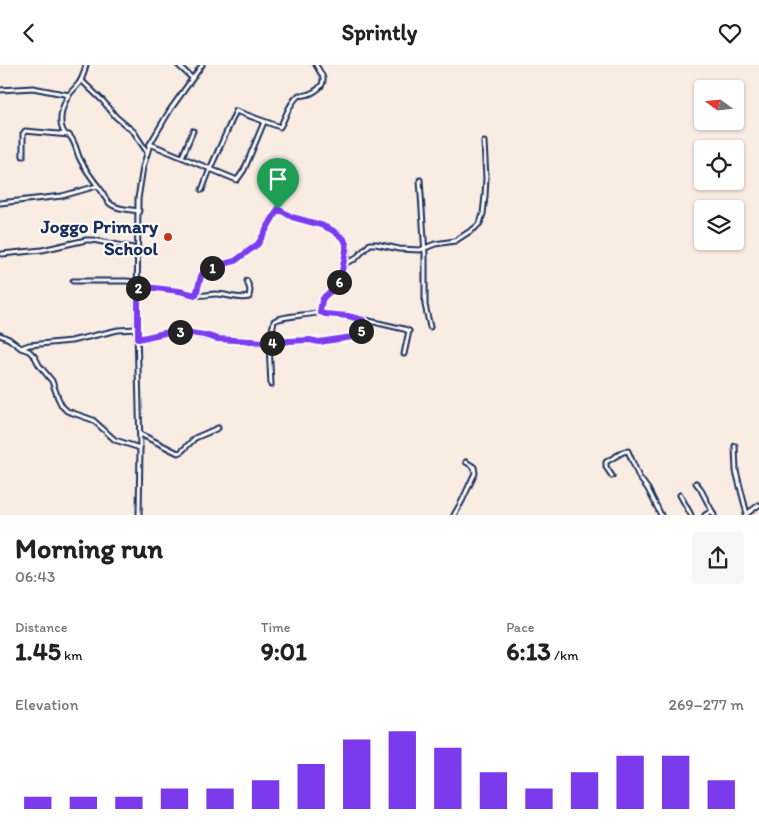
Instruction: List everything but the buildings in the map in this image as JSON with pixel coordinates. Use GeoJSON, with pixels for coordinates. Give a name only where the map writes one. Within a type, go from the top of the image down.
{"type":"FeatureCollection","features":[{"type":"Feature","properties":{"kind":"street"},"geometry":{"type":"LineString","coordinates":[[65,135],[61,129],[62,109],[69,95],[81,80],[86,65]]}},
{"type":"Feature","properties":{"kind":"street"},"geometry":{"type":"LineString","coordinates":[[178,65],[192,77]]}},
{"type":"Feature","properties":{"kind":"street"},"geometry":{"type":"LineString","coordinates":[[139,515],[138,199],[141,178],[150,144],[170,110],[202,65]]}},
{"type":"Feature","properties":{"kind":"street"},"geometry":{"type":"LineString","coordinates":[[202,189],[236,110],[280,127],[296,97],[298,95],[306,96],[319,89],[324,81],[316,65]]}},
{"type":"Feature","properties":{"kind":"street"},"geometry":{"type":"LineString","coordinates":[[81,80],[103,101],[116,117],[134,132],[147,152]]}},
{"type":"Feature","properties":{"kind":"street"},"geometry":{"type":"LineString","coordinates":[[0,90],[33,88],[69,95]]}},
{"type":"Feature","properties":{"kind":"street"},"geometry":{"type":"LineString","coordinates":[[150,144],[237,180],[244,170],[264,122]]}},
{"type":"Feature","properties":{"kind":"street"},"geometry":{"type":"LineString","coordinates":[[23,156],[23,134],[25,131],[69,135],[80,159],[102,191],[106,201],[118,208],[139,211]]}},
{"type":"Feature","properties":{"kind":"street"},"geometry":{"type":"LineString","coordinates":[[182,157],[193,131]]}},
{"type":"Feature","properties":{"kind":"street"},"geometry":{"type":"LineString","coordinates":[[344,263],[355,259],[370,245],[376,244],[399,249],[420,250],[436,244],[455,241],[480,223],[483,214],[486,178],[484,142]]}},
{"type":"Feature","properties":{"kind":"street"},"geometry":{"type":"LineString","coordinates":[[420,180],[425,249],[425,305],[430,327]]}},
{"type":"Feature","properties":{"kind":"street"},"geometry":{"type":"LineString","coordinates":[[196,295],[203,273],[220,265],[235,261],[258,244],[278,209],[284,185]]}},
{"type":"Feature","properties":{"kind":"street"},"geometry":{"type":"LineString","coordinates":[[0,203],[62,196],[97,186]]}},
{"type":"Feature","properties":{"kind":"street"},"geometry":{"type":"LineString","coordinates":[[278,209],[292,217],[321,225],[344,239],[346,250],[340,281],[322,300],[320,312]]}},
{"type":"Feature","properties":{"kind":"street"},"geometry":{"type":"LineString","coordinates":[[2,254],[42,250],[86,240],[138,249]]}},
{"type":"Feature","properties":{"kind":"street"},"geometry":{"type":"LineString","coordinates":[[72,281],[138,281]]}},
{"type":"Feature","properties":{"kind":"street"},"geometry":{"type":"LineString","coordinates":[[138,286],[196,295],[218,294],[245,299],[250,295],[247,281]]}},
{"type":"Feature","properties":{"kind":"street"},"geometry":{"type":"LineString","coordinates":[[271,385],[269,343],[274,321],[276,320],[320,312],[348,316],[404,329],[409,331],[404,354]]}},
{"type":"Feature","properties":{"kind":"street"},"geometry":{"type":"LineString","coordinates":[[138,339],[169,332],[184,332],[218,339],[269,343],[310,340],[319,342],[359,336],[363,320]]}},
{"type":"Feature","properties":{"kind":"street"},"geometry":{"type":"LineString","coordinates":[[21,348],[29,345],[71,341],[118,330],[138,329]]}},
{"type":"Feature","properties":{"kind":"street"},"geometry":{"type":"LineString","coordinates":[[0,335],[29,351],[35,357],[52,381],[58,398],[67,411],[93,421],[115,440],[140,448]]}},
{"type":"Feature","properties":{"kind":"street"},"geometry":{"type":"LineString","coordinates":[[140,434],[178,453],[195,438],[218,428]]}},
{"type":"Feature","properties":{"kind":"street"},"geometry":{"type":"LineString","coordinates":[[735,446],[736,471],[746,514],[759,505]]}},
{"type":"Feature","properties":{"kind":"street"},"geometry":{"type":"LineString","coordinates":[[612,477],[606,467],[606,462],[628,451],[639,477],[648,489],[661,515]]}},
{"type":"Feature","properties":{"kind":"street"},"geometry":{"type":"LineString","coordinates":[[454,515],[475,471],[474,467],[466,462]]}},
{"type":"Feature","properties":{"kind":"street"},"geometry":{"type":"LineString","coordinates":[[696,483],[713,513],[705,515]]}},
{"type":"Feature","properties":{"kind":"street"},"geometry":{"type":"LineString","coordinates":[[680,495],[691,515]]}},
{"type":"Feature","properties":{"kind":"place","name":"Joggo Primary School"},"geometry":{"type":"Point","coordinates":[168,237]}},
{"type":"Feature","properties":{"kind":"route"},"geometry":{"type":"LineString","coordinates":[[278,209],[292,217],[332,230],[344,239],[346,250],[340,281],[322,300],[320,312],[363,320],[359,336],[319,342],[310,340],[269,343],[218,339],[184,332],[169,332],[138,339],[138,286],[196,295],[203,273],[220,265],[235,261],[253,249],[258,244],[278,209]]}}]}
